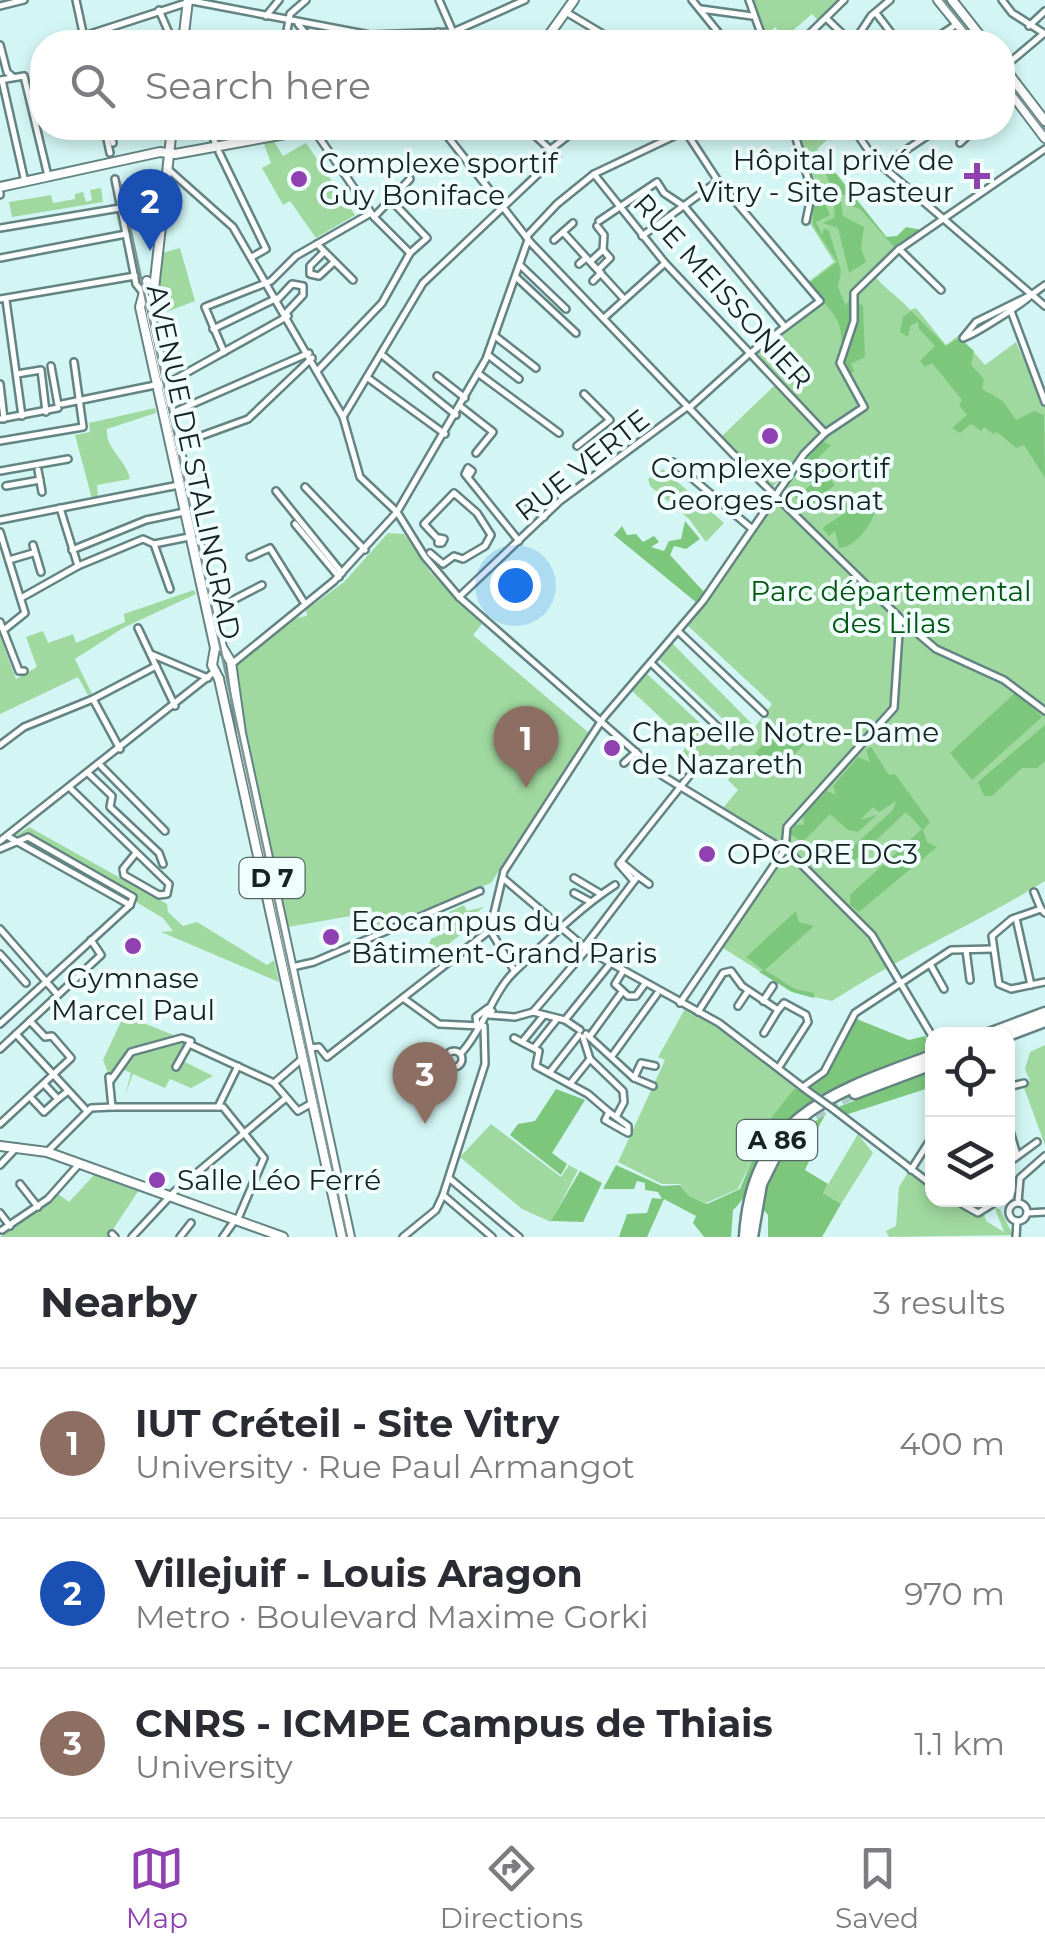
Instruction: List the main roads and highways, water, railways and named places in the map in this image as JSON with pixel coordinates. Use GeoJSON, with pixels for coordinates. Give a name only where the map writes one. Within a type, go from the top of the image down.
{"type":"FeatureCollection","features":[{"type":"Feature","properties":{"kind":"highway"},"geometry":{"type":"LineString","coordinates":[[1007,1027],[1045,1013]]}},
{"type":"Feature","properties":{"kind":"highway"},"geometry":{"type":"LineString","coordinates":[[1015,1032],[1045,1021]]}},
{"type":"Feature","properties":{"kind":"highway","name":"A 86"},"geometry":{"type":"LineString","coordinates":[[745,1237],[754,1180],[788,1126],[828,1096],[925,1059]]}},
{"type":"Feature","properties":{"kind":"highway"},"geometry":{"type":"LineString","coordinates":[[856,1093],[925,1067]]}},
{"type":"Feature","properties":{"kind":"highway","name":"A 86"},"geometry":{"type":"LineString","coordinates":[[752,1237],[761,1184],[774,1158]]}},
{"type":"Feature","properties":{"kind":"main road"},"geometry":{"type":"LineString","coordinates":[[553,30],[574,0]]}},
{"type":"Feature","properties":{"kind":"main road"},"geometry":{"type":"LineString","coordinates":[[938,0],[962,30]]}},
{"type":"Feature","properties":{"kind":"main road"},"geometry":{"type":"LineString","coordinates":[[952,0],[976,30]]}},
{"type":"Feature","properties":{"kind":"main road"},"geometry":{"type":"LineString","coordinates":[[182,30],[186,1]]}},
{"type":"Feature","properties":{"kind":"main road"},"geometry":{"type":"LineString","coordinates":[[1015,81],[1045,121]]}},
{"type":"Feature","properties":{"kind":"main road"},"geometry":{"type":"LineString","coordinates":[[1015,98],[1045,138]]}},
{"type":"Feature","properties":{"kind":"main road","name":"D 7"},"geometry":{"type":"LineString","coordinates":[[168,153],[169,140]]}},
{"type":"Feature","properties":{"kind":"main road"},"geometry":{"type":"LineString","coordinates":[[0,192],[25,182],[111,166],[116,161],[252,140]]}},
{"type":"Feature","properties":{"kind":"main road","name":"AVENUE DE STALINGRAD"},"geometry":{"type":"LineString","coordinates":[[168,153],[151,316],[161,384],[179,444],[184,512],[214,657]]}},
{"type":"Feature","properties":{"kind":"main road","name":"AVENUE DE STALINGRAD"},"geometry":{"type":"LineString","coordinates":[[168,153],[140,307],[229,659]]}},
{"type":"Feature","properties":{"kind":"main road"},"geometry":{"type":"LineString","coordinates":[[214,657],[220,653],[229,659]]}},
{"type":"Feature","properties":{"kind":"main road","name":"D 7"},"geometry":{"type":"LineString","coordinates":[[214,657],[215,677]]}},
{"type":"Feature","properties":{"kind":"main road","name":"D 7"},"geometry":{"type":"LineString","coordinates":[[229,659],[350,1237]]}},
{"type":"Feature","properties":{"kind":"main road"},"geometry":{"type":"LineString","coordinates":[[215,677],[230,675]]}},
{"type":"Feature","properties":{"kind":"main road","name":"AVENUE DE STALINGRAD"},"geometry":{"type":"LineString","coordinates":[[215,677],[342,1237]]}},
{"type":"Feature","properties":{"kind":"main road"},"geometry":{"type":"LineString","coordinates":[[302,1059],[311,1050]]}},
{"type":"Feature","properties":{"kind":"main road"},"geometry":{"type":"LineString","coordinates":[[0,1146],[47,1152],[236,1220],[263,1234],[283,1237]]}},
{"type":"Feature","properties":{"kind":"tunnel"},"geometry":{"type":"LineString","coordinates":[[774,1158],[806,1120],[855,1093]]}},
{"type":"Feature","properties":{"kind":"tram line"},"geometry":{"type":"LineString","coordinates":[[943,0],[967,30]]}},
{"type":"Feature","properties":{"kind":"tram line"},"geometry":{"type":"LineString","coordinates":[[1015,92],[1045,131]]}},
{"type":"Feature","properties":{"kind":"tram line"},"geometry":{"type":"LineString","coordinates":[[121,185],[347,1237]]}},
{"type":"Feature","properties":{"kind":"place","name":"Hôpital privé de Vitry - Site Pasteur"},"geometry":{"type":"Point","coordinates":[977,176]}},
{"type":"Feature","properties":{"kind":"place","name":"Complexe sportif Guy Boniface"},"geometry":{"type":"Point","coordinates":[299,179]}},
{"type":"Feature","properties":{"kind":"place","name":"Villejuif - Louis Aragon"},"geometry":{"type":"Point","coordinates":[150,251]}},
{"type":"Feature","properties":{"kind":"place","name":"Complexe sportif Georges-Gosnat"},"geometry":{"type":"Point","coordinates":[770,436]}},
{"type":"Feature","properties":{"kind":"place","name":"Chapelle Notre-Dame de Nazareth"},"geometry":{"type":"Point","coordinates":[612,748]}},
{"type":"Feature","properties":{"kind":"place","name":"IUT Créteil - Site Vitry"},"geometry":{"type":"Point","coordinates":[526,788]}},
{"type":"Feature","properties":{"kind":"place","name":"OPCORE DC3"},"geometry":{"type":"Point","coordinates":[707,854]}},
{"type":"Feature","properties":{"kind":"place","name":"Ecocampus du Bâtiment-Grand Paris"},"geometry":{"type":"Point","coordinates":[331,937]}},
{"type":"Feature","properties":{"kind":"place","name":"Gymnase Marcel Paul"},"geometry":{"type":"Point","coordinates":[133,946]}},
{"type":"Feature","properties":{"kind":"place","name":"CNRS - ICMPE Campus de Thiais"},"geometry":{"type":"Point","coordinates":[425,1124]}},
{"type":"Feature","properties":{"kind":"place","name":"Salle Léo Ferré"},"geometry":{"type":"Point","coordinates":[157,1180]}},
{"type":"Feature","properties":{"kind":"park label","name":"Parc départemental des Lilas"},"geometry":{"type":"Point","coordinates":[891,607]}}]}
